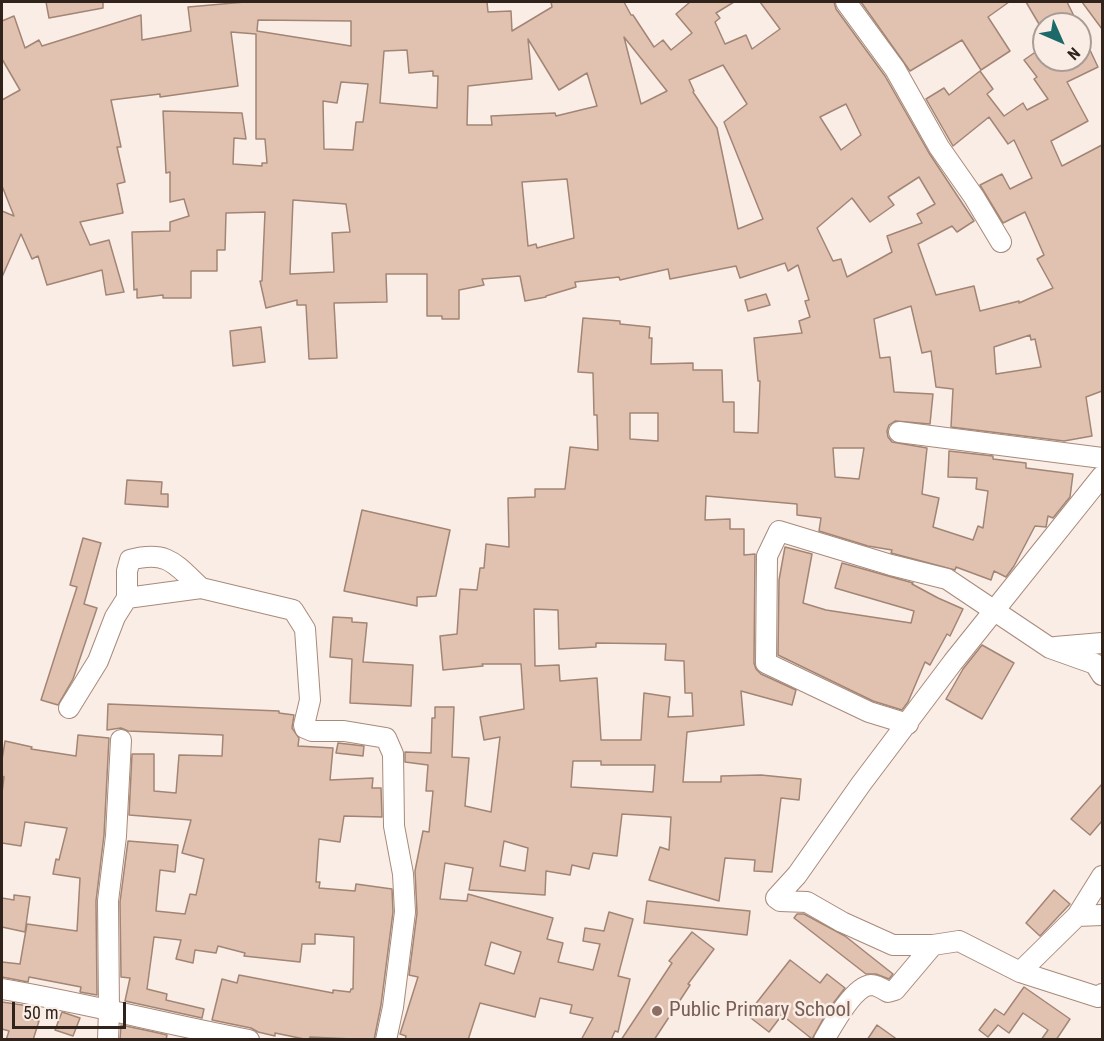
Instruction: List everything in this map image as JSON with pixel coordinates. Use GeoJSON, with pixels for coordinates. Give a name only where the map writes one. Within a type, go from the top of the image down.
{"type":"FeatureCollection","features":[{"type":"Feature","properties":{"kind":"street"},"geometry":{"type":"LineString","coordinates":[[846,2],[895,69],[939,147],[974,197],[1001,242]]}},
{"type":"Feature","properties":{"kind":"street"},"geometry":{"type":"LineString","coordinates":[[899,432],[1102,458]]}},
{"type":"Feature","properties":{"kind":"street"},"geometry":{"type":"LineString","coordinates":[[1102,476],[993,611],[861,784],[797,875],[776,897],[780,901],[807,902],[842,922],[893,945],[933,945],[959,941],[1020,972],[1098,997],[1102,994]]}},
{"type":"Feature","properties":{"kind":"street"},"geometry":{"type":"LineString","coordinates":[[908,724],[869,712],[766,663],[767,556],[779,531],[891,565],[947,579],[1050,648],[1095,664],[1102,675]]}},
{"type":"Feature","properties":{"kind":"street"},"geometry":{"type":"LineString","coordinates":[[69,708],[98,661],[115,617],[127,598],[127,571],[130,560],[144,556],[158,556],[172,561],[201,588]]}},
{"type":"Feature","properties":{"kind":"street"},"geometry":{"type":"LineString","coordinates":[[127,598],[201,588],[293,610],[305,629],[310,700],[305,728],[312,731],[344,731],[386,738],[393,754],[393,826],[403,874],[405,912],[393,1007],[386,1040]]}},
{"type":"Feature","properties":{"kind":"street"},"geometry":{"type":"LineString","coordinates":[[1050,648],[1102,643]]}},
{"type":"Feature","properties":{"kind":"street"},"geometry":{"type":"LineString","coordinates":[[108,1040],[108,901],[116,836],[121,740]]}},
{"type":"Feature","properties":{"kind":"street"},"geometry":{"type":"LineString","coordinates":[[1020,972],[1077,916],[1102,876]]}},
{"type":"Feature","properties":{"kind":"street"},"geometry":{"type":"LineString","coordinates":[[1077,916],[1102,915]]}},
{"type":"Feature","properties":{"kind":"street"},"geometry":{"type":"LineString","coordinates":[[824,1040],[853,997],[866,986],[873,984],[888,992],[895,990],[933,945]]}},
{"type":"Feature","properties":{"kind":"street"},"geometry":{"type":"LineString","coordinates":[[2,989],[249,1040]]}},
{"type":"Feature","properties":{"kind":"building"},"geometry":{"type":"Polygon","coordinates":[[[46,2],[103,2],[103,8],[49,18],[46,2]]]}},
{"type":"Feature","properties":{"kind":"building"},"geometry":{"type":"Polygon","coordinates":[[[245,2],[487,2],[488,12],[511,11],[512,31],[552,7],[551,2],[624,2],[654,47],[663,40],[671,50],[692,33],[676,14],[690,2],[734,2],[716,13],[720,18],[715,22],[725,44],[746,35],[752,49],[780,29],[760,2],[834,2],[836,9],[885,76],[929,153],[974,221],[957,232],[952,226],[918,244],[936,295],[974,286],[980,311],[1019,301],[1019,303],[1053,288],[1037,259],[1044,255],[1025,212],[1003,223],[980,185],[1002,174],[1010,189],[1032,178],[1014,140],[1008,144],[989,117],[953,146],[926,99],[944,88],[949,95],[980,71],[993,89],[987,94],[1004,116],[1023,103],[1027,110],[1048,99],[1034,79],[1037,77],[1033,72],[1088,72],[1067,82],[1088,121],[1051,141],[1062,166],[1102,145],[1102,391],[1086,397],[1092,436],[1064,441],[951,427],[953,389],[936,387],[931,351],[922,353],[911,306],[874,319],[880,358],[890,357],[894,392],[933,394],[930,424],[895,421],[889,425],[887,431],[892,442],[927,448],[922,494],[939,498],[933,527],[973,540],[978,526],[983,528],[988,491],[976,489],[977,478],[948,477],[949,451],[993,456],[993,459],[1026,463],[1026,468],[1073,474],[1070,497],[1053,518],[1048,516],[1046,527],[1035,526],[1006,577],[994,571],[991,580],[956,567],[955,570],[891,553],[892,550],[868,546],[819,531],[821,518],[797,515],[797,504],[706,496],[705,520],[730,519],[730,529],[744,529],[744,555],[755,554],[754,663],[756,669],[761,674],[796,690],[792,705],[741,691],[744,725],[687,732],[683,782],[721,782],[721,776],[761,775],[801,779],[799,800],[781,798],[772,872],[754,871],[755,860],[725,858],[719,901],[649,880],[660,847],[669,850],[671,817],[622,814],[617,856],[593,853],[589,869],[572,865],[570,875],[546,871],[545,895],[469,890],[473,868],[445,863],[440,899],[467,901],[468,894],[553,918],[547,939],[563,943],[558,962],[593,970],[600,944],[583,941],[585,928],[604,931],[609,912],[633,919],[618,976],[630,979],[618,1032],[615,1031],[611,1040],[581,1040],[593,1018],[570,1013],[572,1005],[540,998],[535,1017],[480,1003],[468,1040],[405,1040],[406,1036],[400,1034],[418,977],[409,975],[417,913],[415,871],[423,831],[429,832],[433,791],[426,791],[428,765],[405,762],[405,752],[431,753],[432,718],[435,718],[435,707],[454,707],[452,757],[469,758],[465,806],[491,812],[500,737],[484,740],[480,717],[524,709],[521,664],[482,664],[483,666],[443,670],[440,636],[457,634],[460,589],[477,590],[480,568],[484,568],[486,544],[509,547],[508,498],[535,497],[535,489],[565,489],[570,447],[598,450],[593,373],[578,372],[583,318],[620,321],[620,324],[650,327],[651,364],[693,363],[693,370],[722,370],[723,402],[734,402],[734,432],[758,433],[760,381],[758,381],[754,338],[802,333],[799,321],[810,317],[805,301],[809,300],[798,265],[788,271],[785,263],[740,278],[736,266],[670,279],[668,269],[620,280],[619,277],[575,282],[576,287],[525,301],[520,276],[482,279],[484,285],[459,290],[459,319],[427,316],[427,274],[386,274],[387,302],[334,303],[337,358],[309,359],[306,305],[297,305],[297,300],[266,308],[260,281],[262,281],[265,212],[226,213],[225,250],[217,250],[217,271],[191,271],[191,298],[163,298],[163,295],[137,298],[137,289],[134,290],[132,232],[170,231],[170,222],[189,216],[184,199],[170,202],[170,172],[166,173],[163,111],[242,113],[246,139],[234,138],[233,164],[262,166],[262,163],[267,163],[265,139],[256,139],[256,34],[231,32],[238,86],[160,97],[160,94],[111,100],[121,147],[117,147],[125,182],[117,184],[123,213],[80,222],[90,245],[109,240],[124,292],[106,295],[102,270],[47,285],[38,256],[32,259],[21,234],[2,277],[2,211],[14,216],[2,186],[2,100],[20,90],[2,59],[2,21],[14,16],[25,48],[39,40],[42,46],[141,15],[142,40],[191,31],[188,7],[245,2]],[[258,20],[257,31],[351,46],[351,21],[258,20]],[[624,37],[641,104],[667,91],[624,37]],[[528,39],[532,79],[468,86],[467,125],[492,125],[491,116],[555,113],[556,116],[597,106],[587,73],[559,90],[528,39]],[[407,50],[384,51],[380,103],[437,108],[438,76],[433,76],[433,71],[409,73],[407,50]],[[723,65],[689,80],[717,128],[738,229],[763,219],[724,122],[747,104],[723,65]],[[341,82],[337,103],[323,101],[324,149],[353,150],[356,122],[363,122],[368,84],[341,82]],[[846,104],[820,117],[841,150],[861,135],[846,104]],[[919,177],[888,197],[894,205],[870,222],[852,198],[817,228],[833,261],[841,259],[847,277],[892,252],[887,236],[922,223],[917,214],[935,204],[919,177]],[[567,179],[522,182],[528,246],[536,244],[537,248],[574,238],[567,179]],[[293,200],[290,274],[334,272],[332,233],[350,232],[346,204],[293,200]],[[1030,335],[994,347],[996,374],[1041,367],[1035,339],[1031,340],[1030,335]],[[630,413],[630,439],[658,441],[658,413],[630,413]],[[833,448],[835,477],[859,479],[864,448],[833,448]],[[534,609],[535,666],[559,665],[560,681],[597,678],[601,740],[641,740],[644,693],[670,697],[668,717],[693,716],[692,693],[685,693],[684,661],[665,660],[666,644],[596,643],[596,647],[559,649],[558,610],[534,609]],[[573,761],[571,787],[653,792],[655,765],[601,765],[601,761],[573,761]],[[504,841],[500,866],[525,871],[528,848],[504,841]],[[491,942],[485,965],[514,974],[521,952],[491,942]]]}},
{"type":"Feature","properties":{"kind":"building"},"geometry":{"type":"Polygon","coordinates":[[[861,2],[1009,2],[988,17],[1010,51],[981,70],[962,40],[910,71],[861,2]]]}},
{"type":"Feature","properties":{"kind":"building"},"geometry":{"type":"Polygon","coordinates":[[[1026,2],[1067,2],[1072,12],[1032,12],[1026,2]]]}},
{"type":"Feature","properties":{"kind":"building"},"geometry":{"type":"Polygon","coordinates":[[[1082,2],[1102,2],[1102,29],[1092,12],[1089,12],[1082,2]]]}},
{"type":"Feature","properties":{"kind":"building"},"geometry":{"type":"Polygon","coordinates":[[[1032,54],[1032,70],[1024,60],[1032,54]]]}},
{"type":"Feature","properties":{"kind":"building"},"geometry":{"type":"Polygon","coordinates":[[[1092,54],[1098,67],[1092,70],[1092,54]]]}},
{"type":"Feature","properties":{"kind":"building"},"geometry":{"type":"Polygon","coordinates":[[[766,294],[770,305],[748,311],[745,300],[766,294]]]}},
{"type":"Feature","properties":{"kind":"building"},"geometry":{"type":"Polygon","coordinates":[[[261,327],[265,362],[233,366],[230,331],[261,327]]]}},
{"type":"Feature","properties":{"kind":"building"},"geometry":{"type":"Polygon","coordinates":[[[127,480],[162,482],[161,494],[168,494],[168,507],[125,504],[127,480]]]}},
{"type":"Feature","properties":{"kind":"building"},"geometry":{"type":"Polygon","coordinates":[[[362,510],[450,530],[436,596],[417,597],[417,606],[344,591],[362,510]]]}},
{"type":"Feature","properties":{"kind":"building"},"geometry":{"type":"Polygon","coordinates":[[[83,538],[101,543],[84,604],[97,608],[73,679],[58,705],[41,700],[77,587],[70,585],[83,538]]]}},
{"type":"Feature","properties":{"kind":"building"},"geometry":{"type":"Polygon","coordinates":[[[785,547],[812,554],[803,603],[826,610],[911,623],[914,611],[835,588],[842,563],[913,583],[963,609],[950,636],[947,634],[930,665],[925,662],[908,702],[902,710],[873,701],[778,655],[779,580],[785,547]]]}},
{"type":"Feature","properties":{"kind":"building"},"geometry":{"type":"Polygon","coordinates":[[[333,617],[352,618],[352,622],[367,623],[363,662],[413,665],[411,706],[350,703],[352,659],[330,657],[333,617]]]}},
{"type":"Feature","properties":{"kind":"building"},"geometry":{"type":"Polygon","coordinates":[[[982,645],[1014,663],[982,719],[946,699],[963,669],[982,645]]]}},
{"type":"Feature","properties":{"kind":"building"},"geometry":{"type":"Polygon","coordinates":[[[108,704],[279,711],[279,713],[294,715],[292,728],[299,738],[298,746],[333,748],[330,780],[373,778],[372,788],[381,788],[382,817],[344,816],[340,842],[319,839],[316,882],[320,882],[319,888],[355,891],[356,884],[392,889],[393,912],[374,1040],[310,1037],[309,1040],[275,1033],[275,1036],[251,1028],[212,1020],[222,979],[237,983],[239,975],[333,993],[333,990],[350,992],[353,989],[354,937],[315,934],[315,944],[302,944],[300,962],[244,956],[245,953],[218,946],[216,953],[195,950],[193,963],[176,959],[181,940],[154,937],[147,989],[167,994],[166,1000],[204,1009],[202,1018],[125,1001],[130,978],[121,977],[120,902],[128,841],[178,845],[175,872],[160,870],[156,911],[185,914],[190,894],[196,895],[204,859],[182,853],[191,820],[129,815],[132,754],[154,754],[154,791],[176,793],[179,755],[222,756],[223,735],[128,731],[121,728],[107,730],[108,704]]]}},
{"type":"Feature","properties":{"kind":"building"},"geometry":{"type":"Polygon","coordinates":[[[78,735],[109,738],[104,835],[96,901],[97,995],[80,992],[81,987],[29,977],[28,982],[2,977],[2,962],[20,964],[27,924],[77,931],[80,878],[53,874],[67,828],[25,822],[21,846],[2,843],[4,777],[2,776],[2,760],[5,741],[32,747],[31,749],[76,756],[78,735]]]}},
{"type":"Feature","properties":{"kind":"building"},"geometry":{"type":"Polygon","coordinates":[[[338,743],[364,746],[363,756],[336,753],[338,743]]]}},
{"type":"Feature","properties":{"kind":"building"},"geometry":{"type":"Polygon","coordinates":[[[1102,784],[1102,821],[1090,835],[1071,819],[1102,784]]]}},
{"type":"Feature","properties":{"kind":"building"},"geometry":{"type":"Polygon","coordinates":[[[1054,890],[1070,904],[1040,936],[1026,923],[1054,890]]]}},
{"type":"Feature","properties":{"kind":"building"},"geometry":{"type":"Polygon","coordinates":[[[14,895],[30,897],[25,932],[2,927],[2,898],[14,900],[14,895]]]}},
{"type":"Feature","properties":{"kind":"building"},"geometry":{"type":"Polygon","coordinates":[[[647,901],[750,911],[747,935],[644,923],[647,901]]]}},
{"type":"Feature","properties":{"kind":"building"},"geometry":{"type":"Polygon","coordinates":[[[797,914],[804,914],[845,936],[893,974],[889,979],[876,974],[866,974],[794,918],[797,914]]]}},
{"type":"Feature","properties":{"kind":"building","name":"Public Primary School"},"geometry":{"type":"Polygon","coordinates":[[[692,932],[714,949],[688,984],[690,985],[654,1040],[621,1040],[672,963],[669,961],[692,932]]]}},
{"type":"Feature","properties":{"kind":"building"},"geometry":{"type":"Polygon","coordinates":[[[790,960],[820,983],[827,974],[845,988],[828,1010],[812,1039],[782,1015],[769,1032],[747,1015],[790,960]]]}},
{"type":"Feature","properties":{"kind":"building"},"geometry":{"type":"Polygon","coordinates":[[[1024,987],[1070,1019],[1056,1040],[1041,1040],[1048,1030],[1023,1013],[1009,1033],[998,1025],[988,1037],[979,1030],[995,1009],[1004,1015],[1024,987]]]}},
{"type":"Feature","properties":{"kind":"building"},"geometry":{"type":"Polygon","coordinates":[[[2,1002],[29,1006],[26,1017],[39,1021],[33,1040],[6,1040],[9,1031],[2,1029],[2,1002]]]}},
{"type":"Feature","properties":{"kind":"building"},"geometry":{"type":"Polygon","coordinates":[[[62,1012],[80,1018],[73,1036],[55,1030],[62,1012]]]}},
{"type":"Feature","properties":{"kind":"building"},"geometry":{"type":"Polygon","coordinates":[[[121,1025],[167,1035],[166,1040],[120,1040],[121,1025]]]}},
{"type":"Feature","properties":{"kind":"building"},"geometry":{"type":"Polygon","coordinates":[[[877,1025],[898,1040],[867,1040],[877,1025]]]}},
{"type":"Feature","properties":{"kind":"place","name":"Public Primary School"},"geometry":{"type":"Point","coordinates":[657,1011]}}]}
